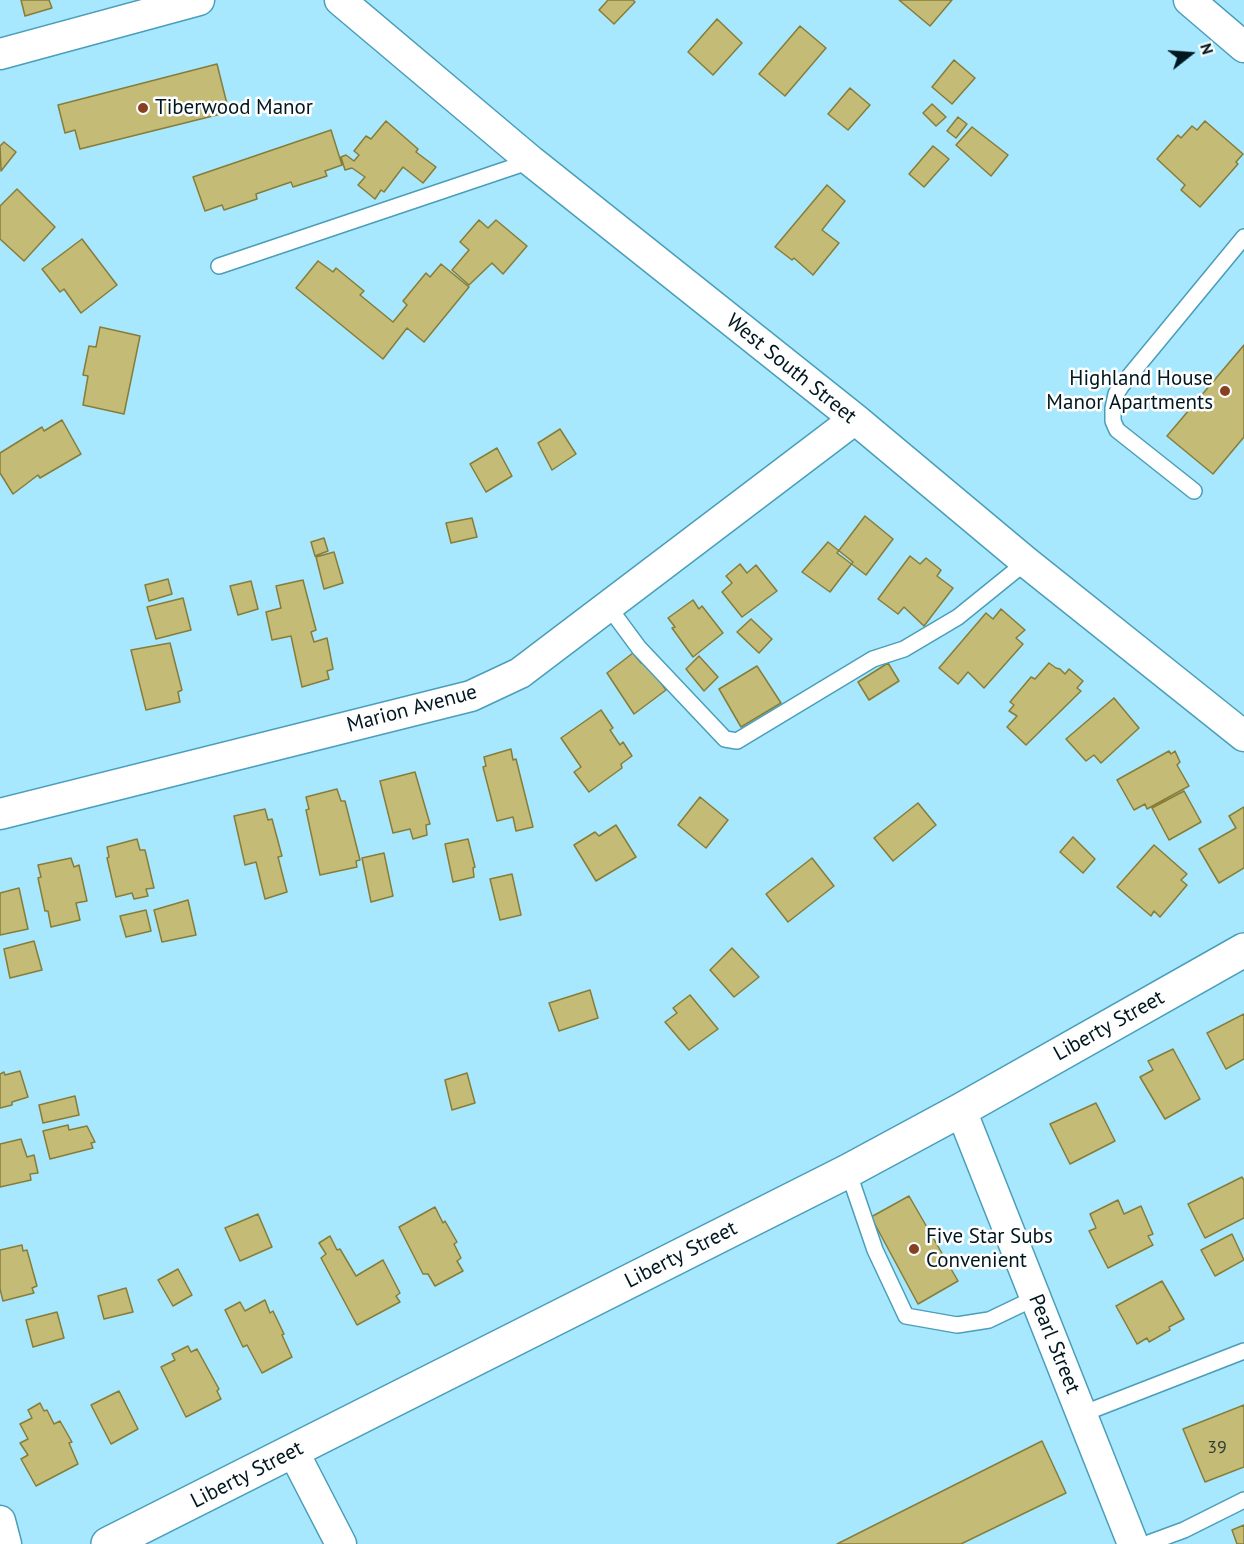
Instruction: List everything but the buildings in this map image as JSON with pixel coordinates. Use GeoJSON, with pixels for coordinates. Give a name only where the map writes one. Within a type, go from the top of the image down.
{"type":"FeatureCollection","features":[{"type":"Feature","properties":{"kind":"street"},"geometry":{"type":"LineString","coordinates":[[0,54],[200,0]]}},
{"type":"Feature","properties":{"kind":"street"},"geometry":{"type":"LineString","coordinates":[[1189,0],[1244,47]]}},
{"type":"Feature","properties":{"kind":"street","name":"West South Street"},"geometry":{"type":"LineString","coordinates":[[350,3],[531,161],[1244,736]]}},
{"type":"Feature","properties":{"kind":"street","name":"Marion Avenue"},"geometry":{"type":"LineString","coordinates":[[0,814],[471,696],[520,673],[855,420]]}},
{"type":"Feature","properties":{"kind":"street","name":"Liberty Street"},"geometry":{"type":"LineString","coordinates":[[126,1540],[293,1451],[848,1171],[961,1110],[1244,950]]}},
{"type":"Feature","properties":{"kind":"street","name":"Pearl Street"},"geometry":{"type":"LineString","coordinates":[[961,1110],[1133,1544]]}},
{"type":"Feature","properties":{"kind":"street"},"geometry":{"type":"LineString","coordinates":[[293,1451],[341,1544]]}},
{"type":"Feature","properties":{"kind":"street"},"geometry":{"type":"LineString","coordinates":[[0,1521],[6,1544]]}},
{"type":"Feature","properties":{"kind":"lane"},"geometry":{"type":"LineString","coordinates":[[219,266],[531,161]]}},
{"type":"Feature","properties":{"kind":"lane"},"geometry":{"type":"LineString","coordinates":[[1194,492],[1117,430],[1113,421],[1113,408],[1116,394],[1122,385],[1244,237]]}},
{"type":"Feature","properties":{"kind":"lane"},"geometry":{"type":"LineString","coordinates":[[608,606],[639,648],[724,739],[737,741],[873,659],[904,649],[958,617],[1026,562]]}},
{"type":"Feature","properties":{"kind":"lane"},"geometry":{"type":"LineString","coordinates":[[848,1171],[875,1250],[906,1316],[957,1325],[988,1320],[1035,1298]]}},
{"type":"Feature","properties":{"kind":"lane"},"geometry":{"type":"LineString","coordinates":[[1082,1414],[1244,1352]]}},
{"type":"Feature","properties":{"kind":"lane"},"geometry":{"type":"LineString","coordinates":[[1146,1544],[1184,1530],[1244,1500]]}},
{"type":"Feature","properties":{"kind":"place","name":"Tiberwood Manor"},"geometry":{"type":"Point","coordinates":[143,108]}},
{"type":"Feature","properties":{"kind":"place","name":"Highland House Manor Apartments"},"geometry":{"type":"Point","coordinates":[1225,391]}},
{"type":"Feature","properties":{"kind":"place","name":"Five Star Subs Convenient"},"geometry":{"type":"Point","coordinates":[914,1249]}}]}
